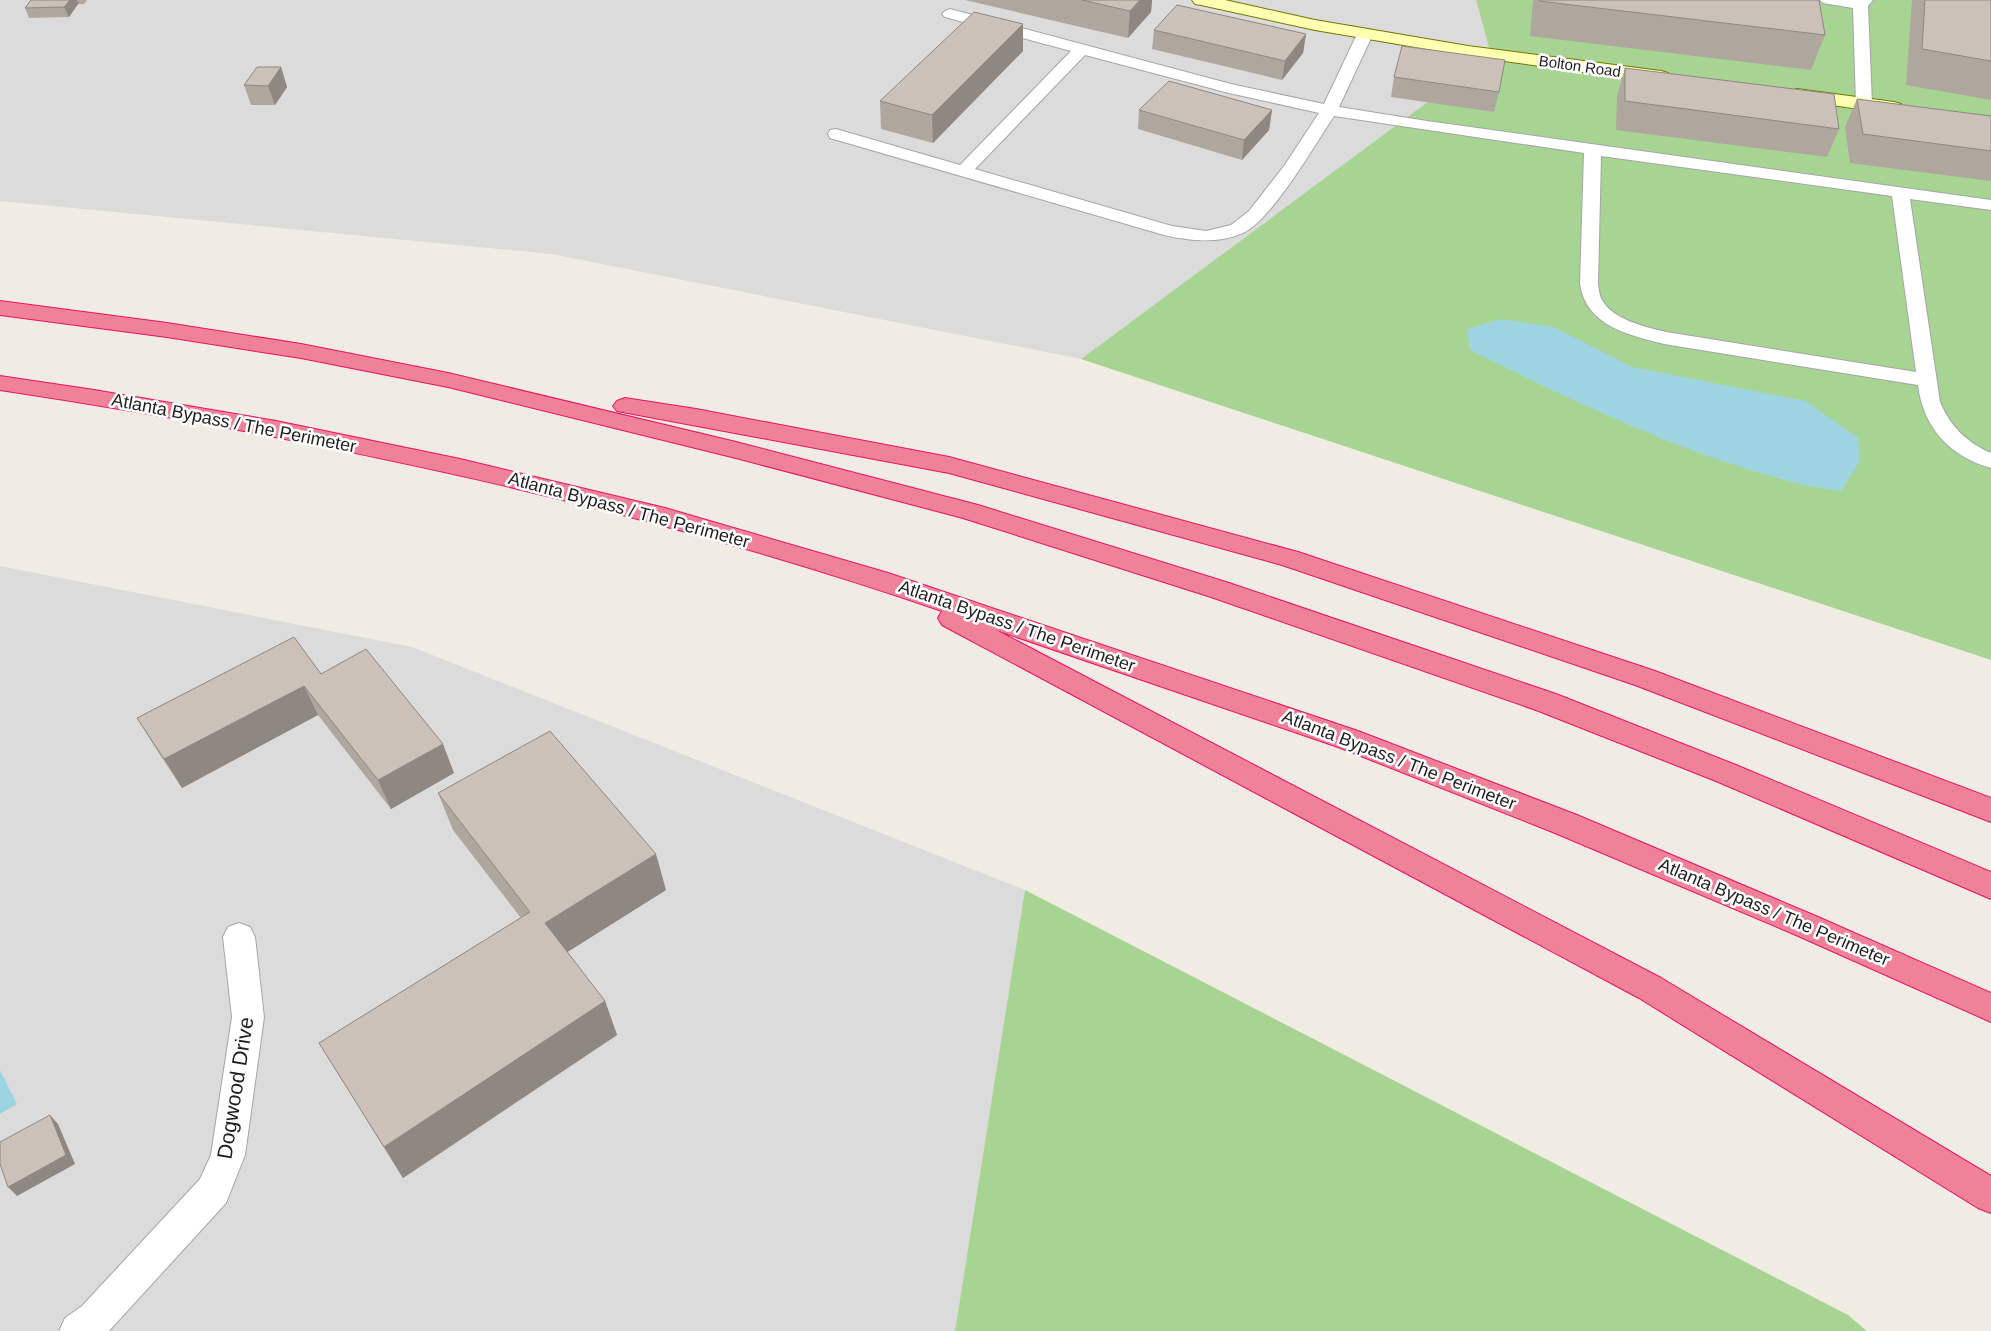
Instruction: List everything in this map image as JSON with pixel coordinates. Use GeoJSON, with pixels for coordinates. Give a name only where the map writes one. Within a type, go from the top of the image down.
{"type":"FeatureCollection","features":[{"type":"Feature","properties":{"kind":"highway"},"geometry":{"type":"LineString","coordinates":[[0,308],[301,350],[448,380],[736,450],[969,511],[1220,590],[1546,702],[1726,773],[1991,886]]}},
{"type":"Feature","properties":{"kind":"highway"},"geometry":{"type":"LineString","coordinates":[[448,380],[696,417],[949,465],[1289,558],[1645,678],[1991,810]]}},
{"type":"Feature","properties":{"kind":"highway","name":"Atlanta Bypass / The Perimeter"},"geometry":{"type":"LineString","coordinates":[[0,383],[94,397],[247,424],[460,467],[665,517],[879,580],[1348,739],[1566,824],[1806,926],[1991,1008]]}},
{"type":"Feature","properties":{"kind":"highway"},"geometry":{"type":"LineString","coordinates":[[879,580],[1650,988],[1991,1196]]}},
{"type":"Feature","properties":{"kind":"street","name":"Bolton Road"},"geometry":{"type":"LineString","coordinates":[[1201,0],[1365,34],[1468,51],[1676,79]]}},
{"type":"Feature","properties":{"kind":"street"},"geometry":{"type":"LineString","coordinates":[[1775,92],[1913,110]]}},
{"type":"Feature","properties":{"kind":"street","name":"Dogwood Drive"},"geometry":{"type":"LineString","coordinates":[[78,1331],[95,1318],[213,1192],[228,1155],[248,1017],[239,938]]}},
{"type":"Feature","properties":{"kind":"lane"},"geometry":{"type":"LineString","coordinates":[[1828,0],[1862,3],[1864,104]]}},
{"type":"Feature","properties":{"kind":"lane"},"geometry":{"type":"LineString","coordinates":[[950,14],[1229,88],[1329,110],[1427,126],[1991,205]]}},
{"type":"Feature","properties":{"kind":"lane"},"geometry":{"type":"LineString","coordinates":[[836,134],[1170,231],[1206,236],[1236,229],[1255,215],[1291,169],[1329,110],[1365,34]]}},
{"type":"Feature","properties":{"kind":"lane"},"geometry":{"type":"LineString","coordinates":[[964,171],[1082,49]]}},
{"type":"Feature","properties":{"kind":"lane"},"geometry":{"type":"LineString","coordinates":[[1593,149],[1589,284],[1592,302],[1606,316],[1631,328],[1664,338],[1926,380]]}},
{"type":"Feature","properties":{"kind":"lane"},"geometry":{"type":"LineString","coordinates":[[1900,192],[1930,402],[1937,420],[1948,435],[1967,452],[1991,461]]}},
{"type":"Feature","properties":{"kind":"shaded area"},"geometry":{"type":"Polygon","coordinates":[[[0,0],[1476,0],[1491,55],[1081,359],[552,254],[0,201],[0,0]]]}},
{"type":"Feature","properties":{"kind":"shaded area"},"geometry":{"type":"Polygon","coordinates":[[[0,566],[412,647],[1025,890],[955,1331],[0,1331],[0,566]]]}},
{"type":"Feature","properties":{"kind":"green space"},"geometry":{"type":"Polygon","coordinates":[[[1476,0],[1991,0],[1991,660],[1081,359],[1491,55],[1476,0]]]}},
{"type":"Feature","properties":{"kind":"green space"},"geometry":{"type":"Polygon","coordinates":[[[1025,890],[1848,1315],[1867,1331],[955,1331],[1025,890]]]}},
{"type":"Feature","properties":{"kind":"water"},"geometry":{"type":"Polygon","coordinates":[[[1501,319],[1554,327],[1632,367],[1806,401],[1858,438],[1860,461],[1841,491],[1798,484],[1750,470],[1668,441],[1588,407],[1470,350],[1467,329],[1501,319]]]}},
{"type":"Feature","properties":{"kind":"water"},"geometry":{"type":"Polygon","coordinates":[[[0,1070],[17,1104],[0,1114],[0,1070]]]}},
{"type":"Feature","properties":{"kind":"building"},"geometry":{"type":"Polygon","coordinates":[[[31,0],[70,0],[64,7],[25,8],[31,0]]]}},
{"type":"Feature","properties":{"kind":"building"},"geometry":{"type":"Polygon","coordinates":[[[1082,0],[1140,0],[1130,11],[1082,0]]]}},
{"type":"Feature","properties":{"kind":"building"},"geometry":{"type":"Polygon","coordinates":[[[1819,0],[1825,35],[1539,1],[1819,0]]]}},
{"type":"Feature","properties":{"kind":"building"},"geometry":{"type":"Polygon","coordinates":[[[1925,0],[1991,0],[1991,61],[1922,49],[1925,0]]]}},
{"type":"Feature","properties":{"kind":"building"},"geometry":{"type":"Polygon","coordinates":[[[1177,5],[1306,34],[1285,61],[1154,30],[1177,5]]]}},
{"type":"Feature","properties":{"kind":"building"},"geometry":{"type":"Polygon","coordinates":[[[974,12],[1023,24],[932,115],[880,101],[974,12]]]}},
{"type":"Feature","properties":{"kind":"building"},"geometry":{"type":"Polygon","coordinates":[[[1402,46],[1505,60],[1499,92],[1394,77],[1402,46]]]}},
{"type":"Feature","properties":{"kind":"building"},"geometry":{"type":"Polygon","coordinates":[[[257,67],[281,67],[268,86],[244,85],[257,67]]]}},
{"type":"Feature","properties":{"kind":"building"},"geometry":{"type":"Polygon","coordinates":[[[1625,68],[1834,94],[1839,129],[1625,101],[1625,68]]]}},
{"type":"Feature","properties":{"kind":"building"},"geometry":{"type":"Polygon","coordinates":[[[1169,81],[1272,110],[1244,140],[1139,110],[1169,81]]]}},
{"type":"Feature","properties":{"kind":"building"},"geometry":{"type":"Polygon","coordinates":[[[1857,99],[1991,116],[1991,151],[1863,134],[1857,99]]]}},
{"type":"Feature","properties":{"kind":"building"},"geometry":{"type":"Polygon","coordinates":[[[294,637],[321,674],[366,649],[443,744],[378,780],[304,686],[164,759],[137,718],[294,637]]]}},
{"type":"Feature","properties":{"kind":"building"},"geometry":{"type":"Polygon","coordinates":[[[550,731],[656,854],[545,923],[605,1001],[384,1147],[319,1043],[530,912],[438,793],[550,731]]]}},
{"type":"Feature","properties":{"kind":"building"},"geometry":{"type":"Polygon","coordinates":[[[50,1115],[66,1155],[8,1187],[0,1164],[0,1142],[50,1115]]]}}]}
